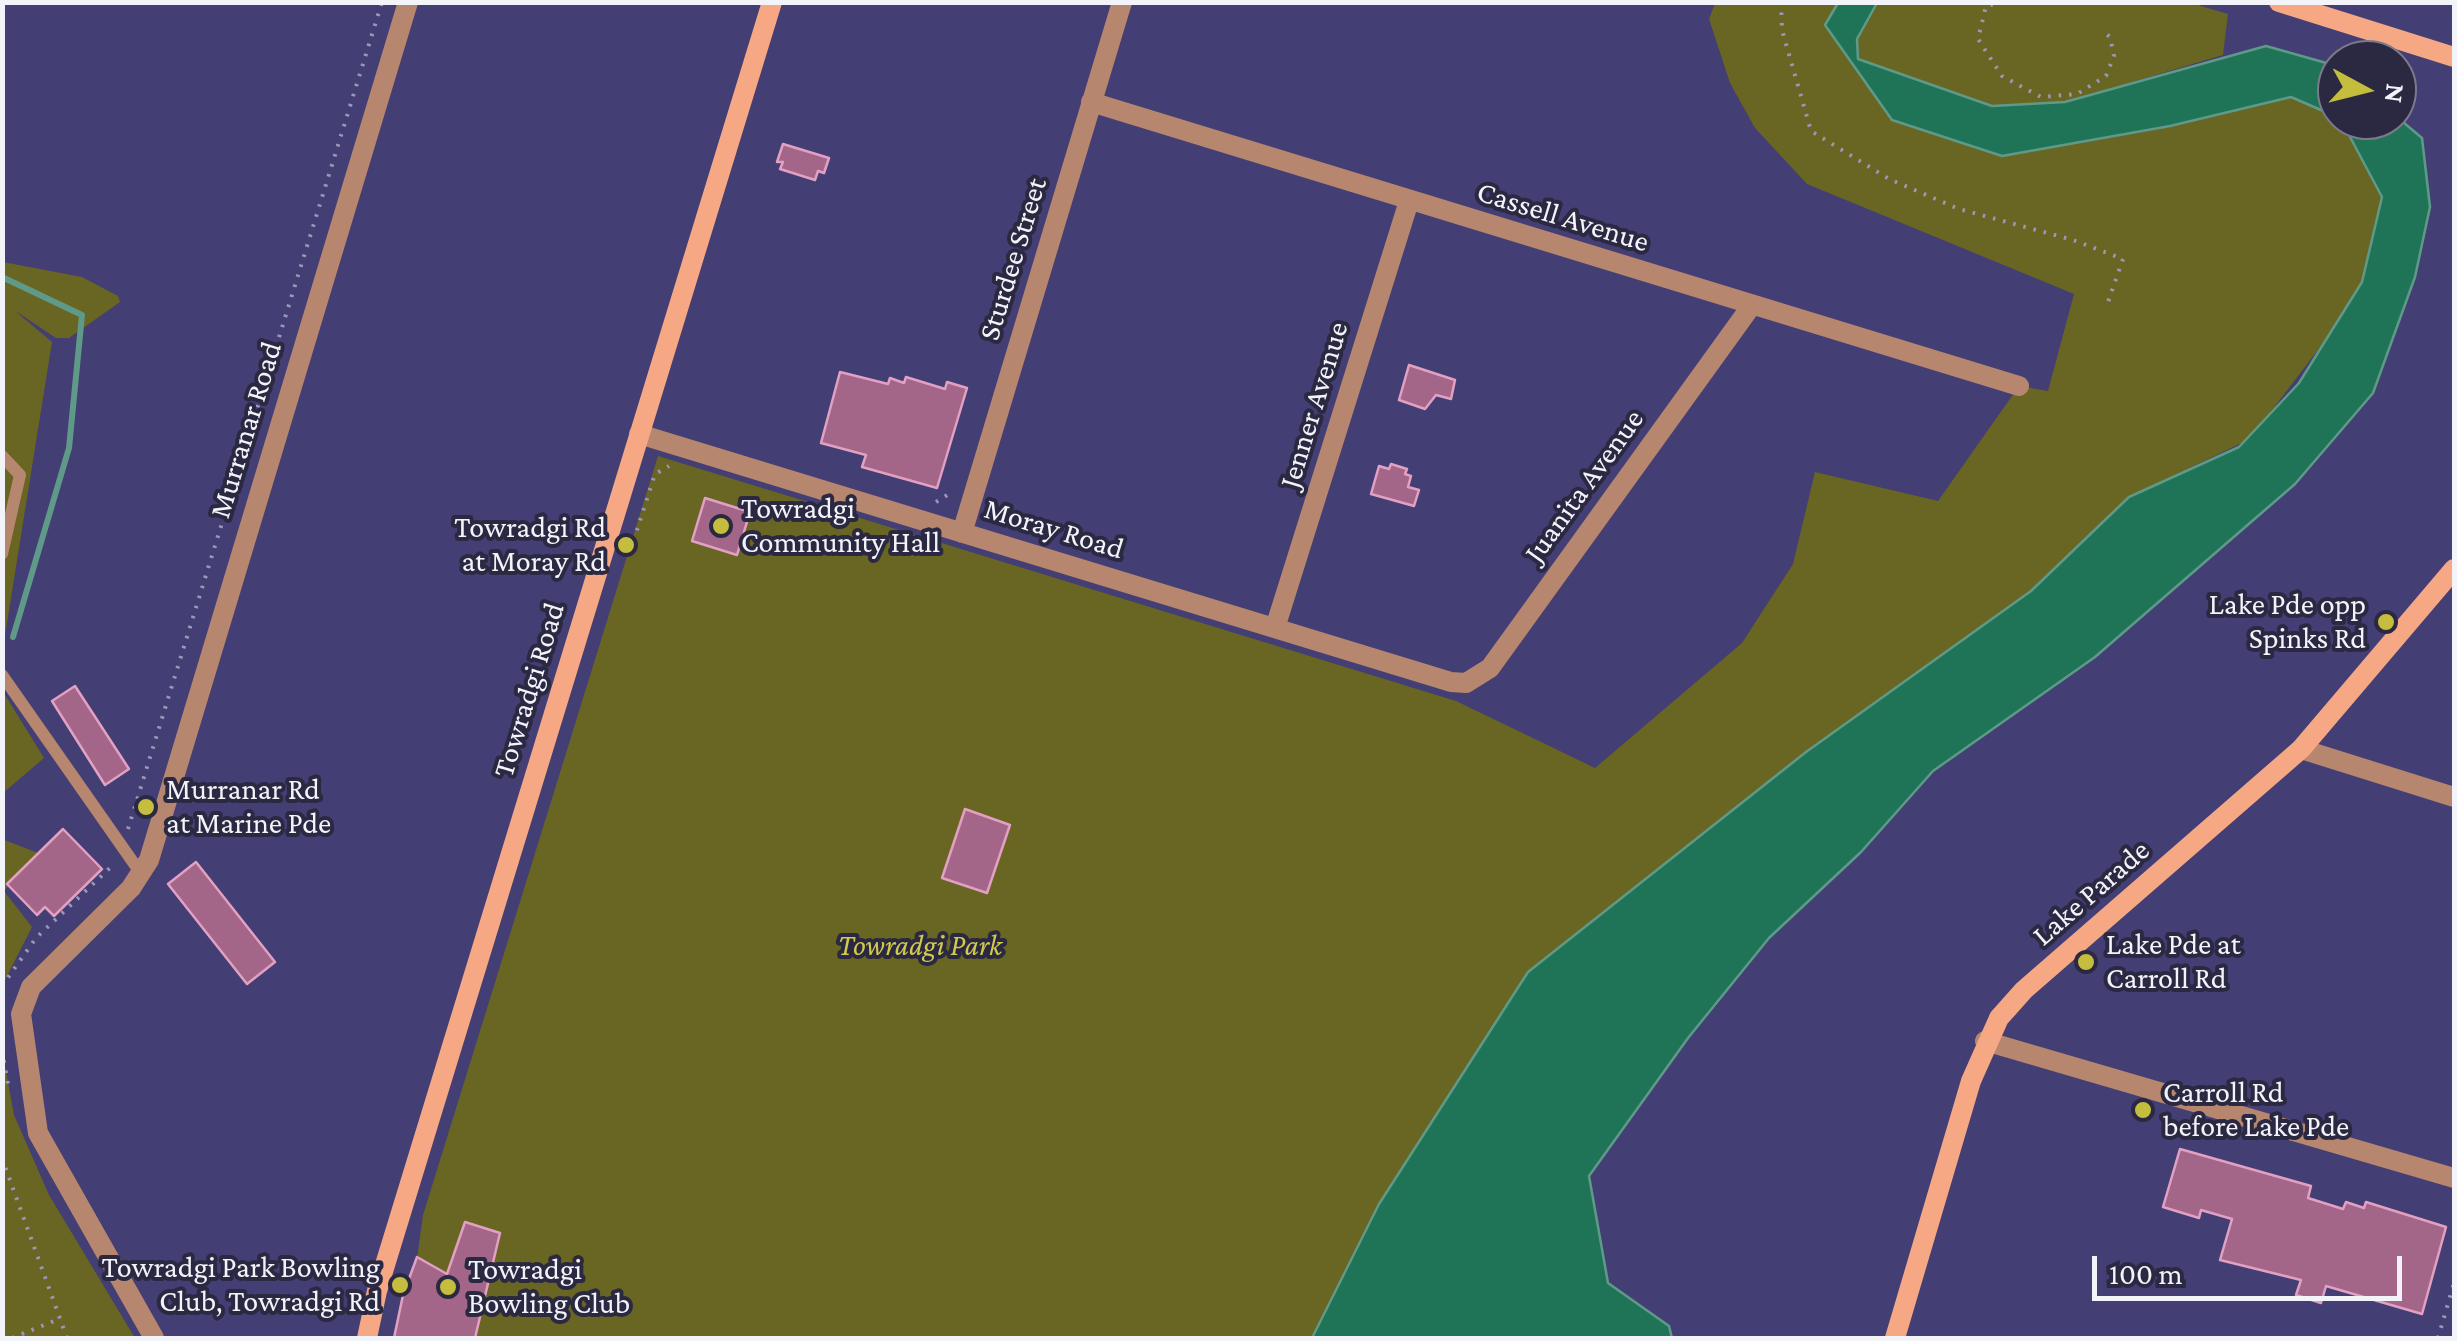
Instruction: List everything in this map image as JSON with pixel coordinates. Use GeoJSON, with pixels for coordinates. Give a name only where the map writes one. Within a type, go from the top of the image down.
{"type":"FeatureCollection","features":[{"type":"Feature","properties":{"kind":"main road","name":"Towradgi Road"},"geometry":{"type":"LineString","coordinates":[[367,1338],[377,1290],[772,2]]}},
{"type":"Feature","properties":{"kind":"main road"},"geometry":{"type":"LineString","coordinates":[[2278,2],[2314,8],[2454,56]]}},
{"type":"Feature","properties":{"kind":"main road","name":"Lake Parade"},"geometry":{"type":"LineString","coordinates":[[1895,1338],[1985,1041],[2016,997],[2301,750],[2454,569]]}},
{"type":"Feature","properties":{"kind":"street","name":"Murranar Road"},"geometry":{"type":"LineString","coordinates":[[142,875],[408,2]]}},
{"type":"Feature","properties":{"kind":"street","name":"Sturdee Street"},"geometry":{"type":"LineString","coordinates":[[962,533],[1122,2]]}},
{"type":"Feature","properties":{"kind":"street","name":"Cassell Avenue"},"geometry":{"type":"LineString","coordinates":[[1091,102],[2018,386]]}},
{"type":"Feature","properties":{"kind":"street","name":"Jenner Avenue"},"geometry":{"type":"LineString","coordinates":[[1275,628],[1409,201]]}},
{"type":"Feature","properties":{"kind":"street","name":"Juanita Avenue"},"geometry":{"type":"LineString","coordinates":[[1451,682],[1479,678],[1490,668],[1752,305]]}},
{"type":"Feature","properties":{"kind":"street","name":"Moray Road"},"geometry":{"type":"LineString","coordinates":[[639,434],[1451,682]]}},
{"type":"Feature","properties":{"kind":"street"},"geometry":{"type":"LineString","coordinates":[[2301,750],[2454,797]]}},
{"type":"Feature","properties":{"kind":"street"},"geometry":{"type":"LineString","coordinates":[[142,875],[31,987],[20,1014],[38,1134],[154,1338]]}},
{"type":"Feature","properties":{"kind":"street"},"geometry":{"type":"LineString","coordinates":[[1985,1041],[2454,1178]]}},
{"type":"Feature","properties":{"kind":"lane"},"geometry":{"type":"LineString","coordinates":[[2,456],[20,474],[2,554]]}},
{"type":"Feature","properties":{"kind":"lane"},"geometry":{"type":"LineString","coordinates":[[2,675],[142,875]]}},
{"type":"Feature","properties":{"kind":"path"},"geometry":{"type":"LineString","coordinates":[[2,986],[10,969],[36,938],[114,864],[121,847],[382,2]]}},
{"type":"Feature","properties":{"kind":"path"},"geometry":{"type":"LineString","coordinates":[[1781,2],[1782,30],[1811,131],[1889,179],[1960,209],[2073,240],[2123,259],[2108,302]]}},
{"type":"Feature","properties":{"kind":"path"},"geometry":{"type":"LineString","coordinates":[[2003,2],[1986,6],[1978,39],[2002,76],[2041,97],[2077,94],[2106,76],[2114,56],[2110,37],[2100,30]]}},
{"type":"Feature","properties":{"kind":"path"},"geometry":{"type":"LineString","coordinates":[[608,533],[627,538],[636,533],[656,474],[677,466]]}},
{"type":"Feature","properties":{"kind":"path"},"geometry":{"type":"LineString","coordinates":[[926,502],[948,498],[956,484]]}},
{"type":"Feature","properties":{"kind":"path"},"geometry":{"type":"LineString","coordinates":[[2,1050],[10,1092]]}},
{"type":"Feature","properties":{"kind":"path"},"geometry":{"type":"LineString","coordinates":[[2,1158],[67,1338]]}},
{"type":"Feature","properties":{"kind":"path"},"geometry":{"type":"LineString","coordinates":[[2438,1338],[2454,1284]]}},
{"type":"Feature","properties":{"kind":"path"},"geometry":{"type":"LineString","coordinates":[[12,1338],[59,1319]]}},
{"type":"Feature","properties":{"kind":"green space"},"geometry":{"type":"Polygon","coordinates":[[[2188,2],[2228,14],[2223,55],[2065,102],[1992,107],[1858,59],[1857,39],[1877,3],[2188,2]]]}},
{"type":"Feature","properties":{"kind":"green space","name":"Towradgi Park"},"geometry":{"type":"Polygon","coordinates":[[[1715,3],[1838,3],[1825,25],[1858,65],[2087,141],[2291,97],[2317,109],[2317,140],[2352,140],[2382,197],[2362,282],[2327,338],[2250,439],[2129,497],[2031,591],[1806,752],[1528,972],[1323,1338],[406,1338],[423,1215],[658,456],[1456,701],[1595,768],[1742,643],[1793,564],[1815,472],[1938,501],[2019,386],[2048,391],[2074,294],[1807,184],[1755,128],[1730,83],[1709,19],[1715,3]]]}},
{"type":"Feature","properties":{"kind":"green space"},"geometry":{"type":"Polygon","coordinates":[[[3,262],[82,277],[118,296],[120,302],[69,338],[56,338],[14,310],[52,342],[3,648],[3,262]]]}},
{"type":"Feature","properties":{"kind":"green space"},"geometry":{"type":"Polygon","coordinates":[[[2,690],[44,758],[3,793],[2,793],[2,690]]]}},
{"type":"Feature","properties":{"kind":"green space"},"geometry":{"type":"Polygon","coordinates":[[[2,839],[38,853],[4,891],[32,927],[3,984],[2,839]]]}},
{"type":"Feature","properties":{"kind":"green space"},"geometry":{"type":"Polygon","coordinates":[[[3,1055],[14,1115],[49,1195],[135,1338],[3,1338],[3,1055]]]}},
{"type":"Feature","properties":{"kind":"shaded area"},"geometry":{"type":"Polygon","coordinates":[[[1838,3],[1877,3],[1857,39],[1858,59],[1992,106],[2065,102],[2266,46],[2317,60],[2317,108],[2291,97],[2170,126],[2002,156],[1892,120],[1825,25],[1838,3]]]}},
{"type":"Feature","properties":{"kind":"shaded area"},"geometry":{"type":"Polygon","coordinates":[[[2417,134],[2422,138],[2430,207],[2415,277],[2373,393],[2295,484],[2095,657],[1933,771],[1861,852],[1769,938],[1688,1038],[1589,1176],[1608,1283],[1669,1326],[1672,1338],[1312,1338],[1379,1204],[1528,972],[1806,752],[2031,591],[2129,497],[2239,447],[2299,383],[2362,282],[2382,197],[2352,140],[2417,140],[2417,134]]]}},
{"type":"Feature","properties":{"kind":"building"},"geometry":{"type":"Polygon","coordinates":[[[783,144],[829,158],[824,173],[818,171],[815,180],[780,169],[783,162],[777,162],[783,144]]]}},
{"type":"Feature","properties":{"kind":"building"},"geometry":{"type":"Polygon","coordinates":[[[1409,365],[1455,380],[1451,399],[1436,395],[1425,409],[1399,400],[1409,365]]]}},
{"type":"Feature","properties":{"kind":"building"},"geometry":{"type":"Polygon","coordinates":[[[840,372],[888,384],[890,378],[904,383],[906,377],[945,389],[947,382],[967,388],[937,488],[862,467],[866,455],[821,443],[840,372]]]}},
{"type":"Feature","properties":{"kind":"building"},"geometry":{"type":"Polygon","coordinates":[[[1391,464],[1407,469],[1405,474],[1411,476],[1408,487],[1419,490],[1414,506],[1371,494],[1379,466],[1389,469],[1391,464]]]}},
{"type":"Feature","properties":{"kind":"building","name":"Towradgi Community Hall"},"geometry":{"type":"Polygon","coordinates":[[[705,498],[750,512],[737,555],[692,541],[705,498]]]}},
{"type":"Feature","properties":{"kind":"building"},"geometry":{"type":"Polygon","coordinates":[[[75,686],[129,769],[105,785],[52,701],[75,686]]]}},
{"type":"Feature","properties":{"kind":"building"},"geometry":{"type":"Polygon","coordinates":[[[965,809],[1010,825],[987,893],[942,878],[965,809]]]}},
{"type":"Feature","properties":{"kind":"building"},"geometry":{"type":"Polygon","coordinates":[[[63,829],[102,869],[54,916],[45,907],[37,915],[7,884],[63,829]]]}},
{"type":"Feature","properties":{"kind":"building"},"geometry":{"type":"Polygon","coordinates":[[[196,862],[275,962],[247,984],[168,884],[196,862]]]}},
{"type":"Feature","properties":{"kind":"building"},"geometry":{"type":"Polygon","coordinates":[[[2180,1149],[2311,1186],[2308,1198],[2343,1209],[2346,1202],[2364,1208],[2366,1202],[2446,1227],[2422,1314],[2326,1286],[2321,1303],[2296,1295],[2301,1280],[2220,1260],[2232,1219],[2201,1210],[2199,1218],[2163,1207],[2180,1149]]]}},
{"type":"Feature","properties":{"kind":"building","name":"Towradgi Bowling Club"},"geometry":{"type":"Polygon","coordinates":[[[465,1222],[500,1233],[475,1338],[394,1338],[403,1295],[417,1257],[447,1274],[465,1222]]]}},
{"type":"Feature","properties":{"kind":"waterway"},"geometry":{"type":"LineString","coordinates":[[2,277],[82,315],[69,448],[13,637]]}},
{"type":"Feature","properties":{"kind":"place","name":"Towradgi Community Hall"},"geometry":{"type":"Point","coordinates":[721,526]}},
{"type":"Feature","properties":{"kind":"place","name":"Towradgi Rd at Moray Rd"},"geometry":{"type":"Point","coordinates":[626,545]}},
{"type":"Feature","properties":{"kind":"place","name":"Lake Pde opp Spinks Rd"},"geometry":{"type":"Point","coordinates":[2386,622]}},
{"type":"Feature","properties":{"kind":"place","name":"Murranar Rd at Marine Pde"},"geometry":{"type":"Point","coordinates":[146,807]}},
{"type":"Feature","properties":{"kind":"place","name":"Lake Pde at Carroll Rd"},"geometry":{"type":"Point","coordinates":[2086,962]}},
{"type":"Feature","properties":{"kind":"place","name":"Carroll Rd before Lake Pde"},"geometry":{"type":"Point","coordinates":[2143,1110]}},
{"type":"Feature","properties":{"kind":"place","name":"Towradgi Park Bowling Club, Towradgi Rd"},"geometry":{"type":"Point","coordinates":[400,1285]}},
{"type":"Feature","properties":{"kind":"place","name":"Towradgi Bowling Club"},"geometry":{"type":"Point","coordinates":[448,1287]}}]}
